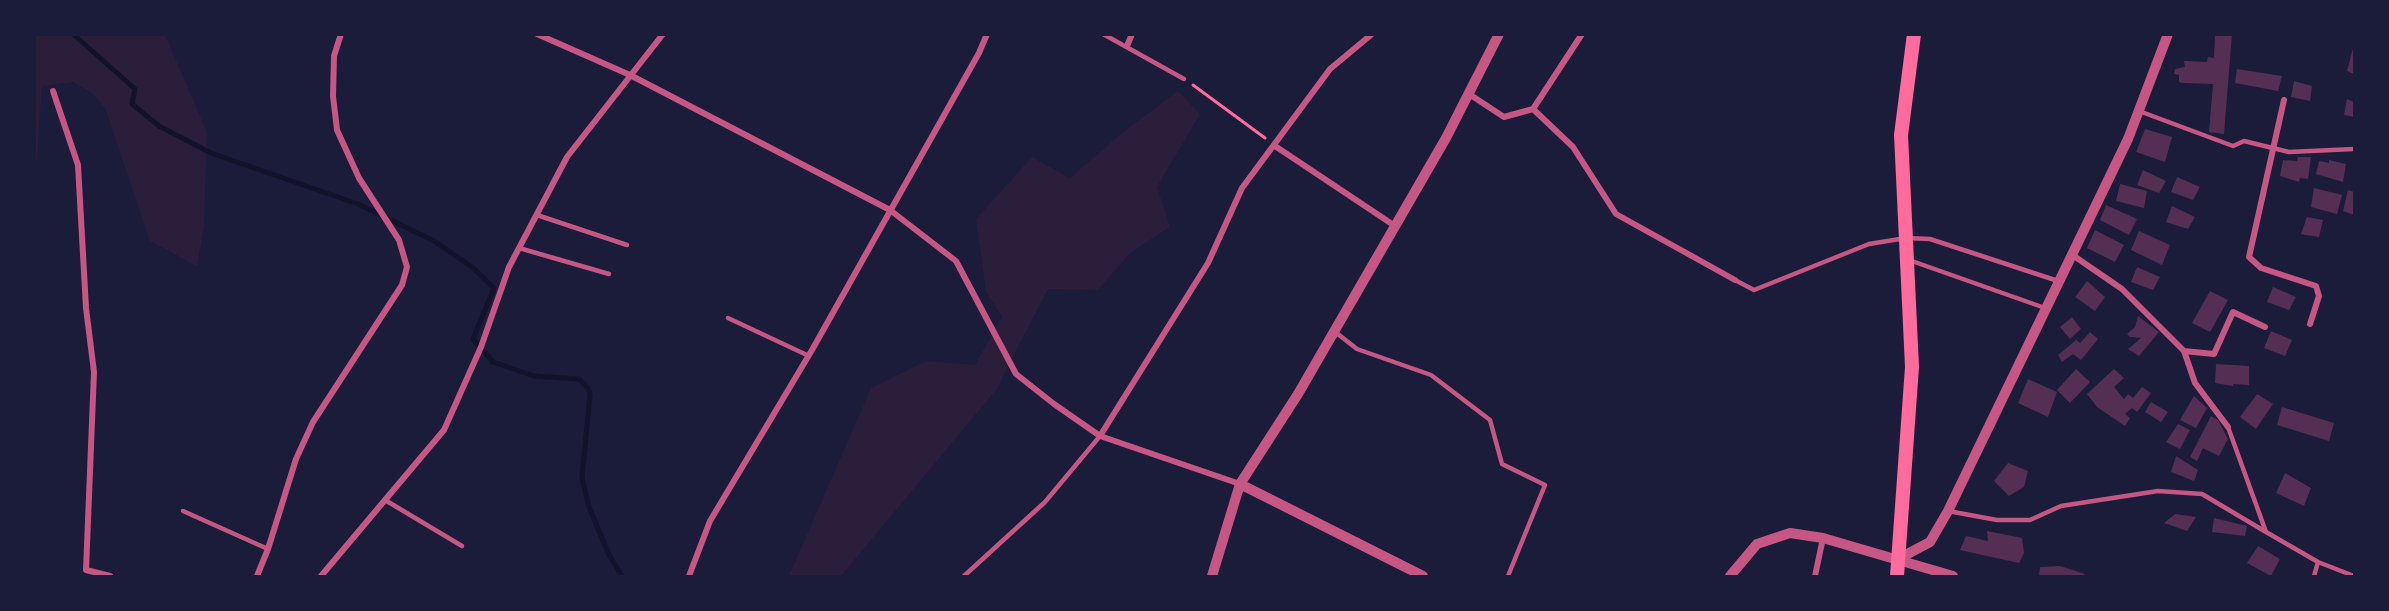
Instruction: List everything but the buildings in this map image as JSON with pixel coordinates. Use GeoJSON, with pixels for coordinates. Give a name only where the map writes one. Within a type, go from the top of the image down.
{"type":"FeatureCollection","features":[{"type":"Feature","properties":{"kind":"highway"},"geometry":{"type":"LineString","coordinates":[[1897,576],[1912,367],[1901,135],[1914,34]]}},
{"type":"Feature","properties":{"kind":"street"},"geometry":{"type":"LineString","coordinates":[[257,576],[268,549],[296,459],[313,422],[402,285],[407,267],[399,240],[359,178],[337,130],[333,96],[334,56],[341,34]]}},
{"type":"Feature","properties":{"kind":"street"},"geometry":{"type":"LineString","coordinates":[[537,34],[630,75],[890,210],[956,261],[1016,374],[1100,436],[1240,484],[1423,576]]}},
{"type":"Feature","properties":{"kind":"street"},"geometry":{"type":"LineString","coordinates":[[321,576],[444,430],[481,348],[509,267],[567,157],[663,34]]}},
{"type":"Feature","properties":{"kind":"street"},"geometry":{"type":"LineString","coordinates":[[689,576],[710,521],[809,356],[980,53],[987,34]]}},
{"type":"Feature","properties":{"kind":"street"},"geometry":{"type":"LineString","coordinates":[[1127,46],[1132,34]]}},
{"type":"Feature","properties":{"kind":"street"},"geometry":{"type":"LineString","coordinates":[[1100,436],[1208,263],[1242,188],[1330,69],[1372,34]]}},
{"type":"Feature","properties":{"kind":"street"},"geometry":{"type":"LineString","coordinates":[[1212,576],[1240,484],[1395,226],[1469,94],[1499,34]]}},
{"type":"Feature","properties":{"kind":"street"},"geometry":{"type":"LineString","coordinates":[[1469,94],[1504,117],[1533,109],[1582,34]]}},
{"type":"Feature","properties":{"kind":"street"},"geometry":{"type":"LineString","coordinates":[[1898,559],[1930,543],[1948,511],[2139,111],[2168,34]]}},
{"type":"Feature","properties":{"kind":"street"},"geometry":{"type":"LineString","coordinates":[[53,91],[78,165],[86,308],[94,372],[85,573],[110,576]]}},
{"type":"Feature","properties":{"kind":"street"},"geometry":{"type":"LineString","coordinates":[[2284,100],[2249,257],[2261,268],[2316,286],[2319,296],[2310,324]]}},
{"type":"Feature","properties":{"kind":"street"},"geometry":{"type":"LineString","coordinates":[[1533,109],[1574,147],[1616,214],[1735,280]]}},
{"type":"Feature","properties":{"kind":"street"},"geometry":{"type":"LineString","coordinates":[[1275,146],[1395,226]]}},
{"type":"Feature","properties":{"kind":"street"},"geometry":{"type":"LineString","coordinates":[[2070,254],[2122,289],[2184,351],[2195,383],[2228,427]]}},
{"type":"Feature","properties":{"kind":"street"},"geometry":{"type":"LineString","coordinates":[[2184,351],[2214,354],[2233,312],[2265,327]]}},
{"type":"Feature","properties":{"kind":"street"},"geometry":{"type":"LineString","coordinates":[[1730,576],[1756,544],[1772,536],[1790,532],[1823,538],[1953,576]]}},
{"type":"Feature","properties":{"kind":"street"},"geometry":{"type":"LineString","coordinates":[[1815,576],[1823,538]]}},
{"type":"Feature","properties":{"kind":"lane"},"geometry":{"type":"LineString","coordinates":[[1103,34],[1184,79]]}},
{"type":"Feature","properties":{"kind":"lane"},"geometry":{"type":"LineString","coordinates":[[2139,111],[2233,146],[2244,141],[2289,152],[2355,149]]}},
{"type":"Feature","properties":{"kind":"lane"},"geometry":{"type":"LineString","coordinates":[[537,215],[627,245]]}},
{"type":"Feature","properties":{"kind":"lane"},"geometry":{"type":"LineString","coordinates":[[1735,280],[1754,290],[1869,244],[1906,238],[1930,239],[2058,281]]}},
{"type":"Feature","properties":{"kind":"lane"},"geometry":{"type":"LineString","coordinates":[[519,248],[609,274]]}},
{"type":"Feature","properties":{"kind":"lane"},"geometry":{"type":"LineString","coordinates":[[1908,260],[2045,308]]}},
{"type":"Feature","properties":{"kind":"lane"},"geometry":{"type":"LineString","coordinates":[[728,318],[809,356]]}},
{"type":"Feature","properties":{"kind":"lane"},"geometry":{"type":"LineString","coordinates":[[1334,331],[1357,349],[1431,375],[1490,420],[1502,464],[1545,485],[1508,576]]}},
{"type":"Feature","properties":{"kind":"lane"},"geometry":{"type":"LineString","coordinates":[[2228,427],[2266,532]]}},
{"type":"Feature","properties":{"kind":"lane"},"geometry":{"type":"LineString","coordinates":[[964,576],[1045,502],[1100,436]]}},
{"type":"Feature","properties":{"kind":"lane"},"geometry":{"type":"LineString","coordinates":[[1948,511],[1997,520],[2030,520],[2061,506],[2158,491],[2202,494],[2318,562],[2355,576]]}},
{"type":"Feature","properties":{"kind":"lane"},"geometry":{"type":"LineString","coordinates":[[385,500],[462,546]]}},
{"type":"Feature","properties":{"kind":"lane"},"geometry":{"type":"LineString","coordinates":[[183,511],[268,549]]}},
{"type":"Feature","properties":{"kind":"lane"},"geometry":{"type":"LineString","coordinates":[[2314,576],[2318,562]]}},
{"type":"Feature","properties":{"kind":"path"},"geometry":{"type":"LineString","coordinates":[[1184,79],[1275,146]]}},
{"type":"Feature","properties":{"kind":"shaded area"},"geometry":{"type":"Polygon","coordinates":[[[35,34],[165,35],[207,132],[204,226],[197,266],[150,241],[105,108],[92,93],[73,82],[42,86],[35,182],[35,34]]]}},
{"type":"Feature","properties":{"kind":"shaded area"},"geometry":{"type":"Polygon","coordinates":[[[1178,91],[1200,114],[1157,187],[1170,227],[1130,253],[1098,290],[1048,289],[996,390],[841,576],[789,576],[871,388],[926,361],[975,365],[1002,317],[986,291],[976,219],[1032,157],[1070,178],[1122,133],[1178,91]]]}},
{"type":"Feature","properties":{"kind":"waterway"},"geometry":{"type":"LineString","coordinates":[[73,34],[135,89],[132,104],[159,126],[211,153],[358,204],[434,241],[472,267],[494,288],[473,339],[493,362],[534,376],[579,379],[588,388],[590,394],[582,478],[589,507],[609,555],[622,576]]}}]}
